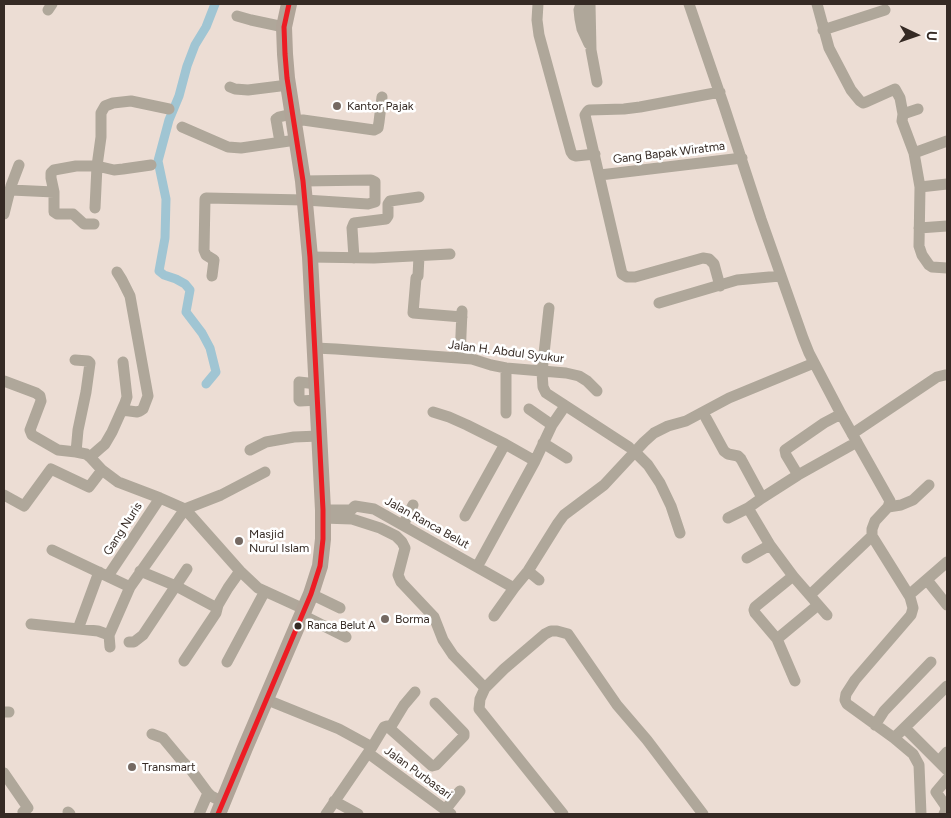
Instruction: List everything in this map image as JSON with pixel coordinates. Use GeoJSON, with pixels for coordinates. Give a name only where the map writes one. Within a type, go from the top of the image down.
{"type":"FeatureCollection","features":[{"type":"Feature","properties":{"kind":"highway"},"geometry":{"type":"LineString","coordinates":[[223,801],[306,606],[320,566],[323,539],[310,257],[303,181],[285,54],[284,27],[289,4]]}},
{"type":"Feature","properties":{"kind":"street"},"geometry":{"type":"LineString","coordinates":[[538,4],[537,20],[539,35],[571,152],[576,156],[594,154]]}},
{"type":"Feature","properties":{"kind":"street"},"geometry":{"type":"LineString","coordinates":[[581,4],[579,10],[582,29],[591,50]]}},
{"type":"Feature","properties":{"kind":"street"},"geometry":{"type":"LineString","coordinates":[[590,4],[591,50],[597,82]]}},
{"type":"Feature","properties":{"kind":"street"},"geometry":{"type":"LineString","coordinates":[[689,4],[780,276],[809,353],[890,501],[888,507],[875,521],[872,528],[872,536],[909,595],[913,608],[911,616],[855,680],[846,694],[845,700],[846,704],[894,738],[912,754],[919,765],[921,814]]}},
{"type":"Feature","properties":{"kind":"street"},"geometry":{"type":"LineString","coordinates":[[816,4],[829,48],[851,90],[860,101],[863,103],[894,90],[900,98],[904,114],[902,121],[914,153],[920,187],[919,246],[922,255],[932,267],[947,268]]}},
{"type":"Feature","properties":{"kind":"street"},"geometry":{"type":"LineString","coordinates":[[823,30],[885,10]]}},
{"type":"Feature","properties":{"kind":"street"},"geometry":{"type":"LineString","coordinates":[[237,16],[284,27]]}},
{"type":"Feature","properties":{"kind":"street"},"geometry":{"type":"LineString","coordinates":[[230,87],[248,90],[288,85]]}},
{"type":"Feature","properties":{"kind":"street"},"geometry":{"type":"LineString","coordinates":[[720,92],[640,107],[589,110],[585,115],[622,274],[627,277],[635,277],[703,258],[709,259],[714,264],[720,286]]}},
{"type":"Feature","properties":{"kind":"street"},"geometry":{"type":"LineString","coordinates":[[280,142],[276,119],[279,117],[374,130],[378,128],[382,97]]}},
{"type":"Feature","properties":{"kind":"street"},"geometry":{"type":"LineString","coordinates":[[95,208],[101,112],[107,104],[131,101],[169,109]]}},
{"type":"Feature","properties":{"kind":"street"},"geometry":{"type":"LineString","coordinates":[[904,114],[918,109]]}},
{"type":"Feature","properties":{"kind":"street"},"geometry":{"type":"LineString","coordinates":[[182,127],[228,148],[241,148],[296,140]]}},
{"type":"Feature","properties":{"kind":"street"},"geometry":{"type":"LineString","coordinates":[[914,153],[947,141]]}},
{"type":"Feature","properties":{"kind":"street","name":"Gang Bapak Wiratma"},"geometry":{"type":"LineString","coordinates":[[600,175],[742,158]]}},
{"type":"Feature","properties":{"kind":"street"},"geometry":{"type":"LineString","coordinates":[[4,214],[8,186],[19,164]]}},
{"type":"Feature","properties":{"kind":"street"},"geometry":{"type":"LineString","coordinates":[[94,224],[84,224],[73,214],[54,212],[54,192],[51,178],[54,170],[76,166],[97,166],[114,170],[152,164]]}},
{"type":"Feature","properties":{"kind":"street"},"geometry":{"type":"LineString","coordinates":[[212,276],[214,260],[206,255],[204,250],[206,198],[305,200],[374,204],[375,202],[376,182],[371,180],[303,181]]}},
{"type":"Feature","properties":{"kind":"street"},"geometry":{"type":"LineString","coordinates":[[920,187],[947,184]]}},
{"type":"Feature","properties":{"kind":"street"},"geometry":{"type":"LineString","coordinates":[[8,186],[54,192]]}},
{"type":"Feature","properties":{"kind":"street"},"geometry":{"type":"LineString","coordinates":[[354,258],[352,228],[354,223],[386,219],[390,201],[418,197]]}},
{"type":"Feature","properties":{"kind":"street"},"geometry":{"type":"LineString","coordinates":[[919,228],[947,226]]}},
{"type":"Feature","properties":{"kind":"street"},"geometry":{"type":"LineString","coordinates":[[310,257],[354,258],[450,254]]}},
{"type":"Feature","properties":{"kind":"street"},"geometry":{"type":"LineString","coordinates":[[419,256],[413,313],[462,314],[460,358]]}},
{"type":"Feature","properties":{"kind":"street"},"geometry":{"type":"LineString","coordinates":[[117,272],[130,296],[148,396],[143,409],[140,411],[122,410]]}},
{"type":"Feature","properties":{"kind":"street"},"geometry":{"type":"LineString","coordinates":[[659,303],[736,280],[780,276]]}},
{"type":"Feature","properties":{"kind":"street"},"geometry":{"type":"LineString","coordinates":[[549,308],[542,372],[543,387],[546,393],[632,450],[648,465],[660,483],[671,506],[680,533]]}},
{"type":"Feature","properties":{"kind":"street","name":"Jalan H. Abdul Syukur"},"geometry":{"type":"LineString","coordinates":[[315,348],[472,359],[506,368],[579,376],[597,391]]}},
{"type":"Feature","properties":{"kind":"street"},"geometry":{"type":"LineString","coordinates":[[75,360],[88,361],[90,363],[76,452]]}},
{"type":"Feature","properties":{"kind":"street"},"geometry":{"type":"LineString","coordinates":[[90,457],[105,444],[127,397],[123,362]]}},
{"type":"Feature","properties":{"kind":"street"},"geometry":{"type":"LineString","coordinates":[[494,616],[528,571],[558,523],[564,516],[604,485],[632,450],[654,433],[668,426],[686,422],[729,398],[814,363]]}},
{"type":"Feature","properties":{"kind":"street"},"geometry":{"type":"LineString","coordinates":[[506,368],[506,413]]}},
{"type":"Feature","properties":{"kind":"street"},"geometry":{"type":"LineString","coordinates":[[728,518],[748,508],[854,438],[937,377],[947,375]]}},
{"type":"Feature","properties":{"kind":"street"},"geometry":{"type":"LineString","coordinates":[[4,381],[40,396],[41,400],[30,430],[32,436],[58,450],[76,452],[90,457],[102,470],[118,482],[160,498],[188,513],[240,571],[258,588],[306,606],[340,608]]}},
{"type":"Feature","properties":{"kind":"street"},"geometry":{"type":"LineString","coordinates":[[477,567],[552,424],[565,406]]}},
{"type":"Feature","properties":{"kind":"street"},"geometry":{"type":"LineString","coordinates":[[529,408],[552,424]]}},
{"type":"Feature","properties":{"kind":"street"},"geometry":{"type":"LineString","coordinates":[[433,412],[467,425],[534,461]]}},
{"type":"Feature","properties":{"kind":"street"},"geometry":{"type":"LineString","coordinates":[[798,475],[785,450],[817,428],[842,414]]}},
{"type":"Feature","properties":{"kind":"street"},"geometry":{"type":"LineString","coordinates":[[706,418],[724,451],[741,459],[762,498]]}},
{"type":"Feature","properties":{"kind":"street"},"geometry":{"type":"LineString","coordinates":[[250,450],[266,442],[294,437],[319,436]]}},
{"type":"Feature","properties":{"kind":"street"},"geometry":{"type":"LineString","coordinates":[[543,443],[567,458]]}},
{"type":"Feature","properties":{"kind":"street"},"geometry":{"type":"LineString","coordinates":[[465,516],[505,444]]}},
{"type":"Feature","properties":{"kind":"street"},"geometry":{"type":"LineString","coordinates":[[4,495],[24,506],[51,469],[89,487],[102,470]]}},
{"type":"Feature","properties":{"kind":"street"},"geometry":{"type":"LineString","coordinates":[[31,624],[98,631],[110,641],[130,586],[140,571],[188,513],[266,472]]}},
{"type":"Feature","properties":{"kind":"street"},"geometry":{"type":"LineString","coordinates":[[888,507],[901,506],[913,500],[929,484]]}},
{"type":"Feature","properties":{"kind":"street","name":"Gang Nuris"},"geometry":{"type":"LineString","coordinates":[[78,629],[103,574],[160,498]]}},
{"type":"Feature","properties":{"kind":"street"},"geometry":{"type":"LineString","coordinates":[[412,505],[404,533],[405,548],[398,575],[401,582],[434,617],[443,640],[453,655],[485,688]]}},
{"type":"Feature","properties":{"kind":"street","name":"Jalan Ranca Belut"},"geometry":{"type":"LineString","coordinates":[[323,514],[351,510],[355,506],[368,508],[404,533],[477,567],[514,588]]}},
{"type":"Feature","properties":{"kind":"street"},"geometry":{"type":"LineString","coordinates":[[748,508],[770,545],[793,576],[827,615]]}},
{"type":"Feature","properties":{"kind":"street"},"geometry":{"type":"LineString","coordinates":[[323,514],[352,519],[380,528],[396,536],[404,533]]}},
{"type":"Feature","properties":{"kind":"street"},"geometry":{"type":"LineString","coordinates":[[810,594],[872,536]]}},
{"type":"Feature","properties":{"kind":"street"},"geometry":{"type":"LineString","coordinates":[[747,558],[770,545]]}},
{"type":"Feature","properties":{"kind":"street"},"geometry":{"type":"LineString","coordinates":[[52,550],[130,586]]}},
{"type":"Feature","properties":{"kind":"street"},"geometry":{"type":"LineString","coordinates":[[909,595],[947,562]]}},
{"type":"Feature","properties":{"kind":"street"},"geometry":{"type":"LineString","coordinates":[[129,642],[134,642],[143,635],[187,569]]}},
{"type":"Feature","properties":{"kind":"street"},"geometry":{"type":"LineString","coordinates":[[140,571],[176,586],[217,608]]}},
{"type":"Feature","properties":{"kind":"street"},"geometry":{"type":"LineString","coordinates":[[184,661],[212,620],[218,605],[240,571]]}},
{"type":"Feature","properties":{"kind":"street"},"geometry":{"type":"LineString","coordinates":[[528,571],[539,580]]}},
{"type":"Feature","properties":{"kind":"street"},"geometry":{"type":"LineString","coordinates":[[793,576],[754,610],[777,639],[795,681]]}},
{"type":"Feature","properties":{"kind":"street"},"geometry":{"type":"LineString","coordinates":[[927,580],[947,605]]}},
{"type":"Feature","properties":{"kind":"street"},"geometry":{"type":"LineString","coordinates":[[227,662],[265,591]]}},
{"type":"Feature","properties":{"kind":"street"},"geometry":{"type":"LineString","coordinates":[[777,639],[818,604]]}},
{"type":"Feature","properties":{"kind":"street"},"geometry":{"type":"LineString","coordinates":[[306,606],[346,637]]}},
{"type":"Feature","properties":{"kind":"street"},"geometry":{"type":"LineString","coordinates":[[562,814],[479,709],[480,699],[485,688],[504,669],[551,631],[568,634],[617,705],[647,740],[703,814]]}},
{"type":"Feature","properties":{"kind":"street"},"geometry":{"type":"LineString","coordinates":[[875,725],[884,711],[931,662]]}},
{"type":"Feature","properties":{"kind":"street"},"geometry":{"type":"LineString","coordinates":[[894,738],[947,686]]}},
{"type":"Feature","properties":{"kind":"street"},"geometry":{"type":"LineString","coordinates":[[390,728],[414,692]]}},
{"type":"Feature","properties":{"kind":"street","name":"Jalan Purbasari"},"geometry":{"type":"LineString","coordinates":[[266,699],[339,729],[370,750],[448,812]]}},
{"type":"Feature","properties":{"kind":"street"},"geometry":{"type":"LineString","coordinates":[[326,814],[386,726],[432,766],[436,765],[464,736],[464,733],[435,703]]}},
{"type":"Feature","properties":{"kind":"street"},"geometry":{"type":"LineString","coordinates":[[905,728],[947,770]]}},
{"type":"Feature","properties":{"kind":"street"},"geometry":{"type":"LineString","coordinates":[[152,734],[163,738],[208,793],[223,801]]}},
{"type":"Feature","properties":{"kind":"street"},"geometry":{"type":"LineString","coordinates":[[939,762],[947,752]]}},
{"type":"Feature","properties":{"kind":"street"},"geometry":{"type":"LineString","coordinates":[[4,772],[26,811]]}},
{"type":"Feature","properties":{"kind":"street"},"geometry":{"type":"LineString","coordinates":[[944,814],[946,810],[945,805],[936,792],[947,779]]}},
{"type":"Feature","properties":{"kind":"street"},"geometry":{"type":"LineString","coordinates":[[448,812],[460,791]]}},
{"type":"Feature","properties":{"kind":"street"},"geometry":{"type":"LineString","coordinates":[[200,814],[208,793]]}},
{"type":"Feature","properties":{"kind":"street"},"geometry":{"type":"LineString","coordinates":[[334,801],[358,814]]}},
{"type":"Feature","properties":{"kind":"waterway"},"geometry":{"type":"LineString","coordinates":[[206,384],[216,372],[210,348],[202,333],[186,312],[190,290],[185,284],[159,271],[165,238],[166,199],[158,161],[187,66],[215,4]]}},
{"type":"Feature","properties":{"kind":"transit line"},"geometry":{"type":"LineString","coordinates":[[218,814],[311,594],[320,566],[323,539],[310,257],[303,181],[285,54],[284,27],[289,4]]}},
{"type":"Feature","properties":{"kind":"place","name":"Kantor Pajak"},"geometry":{"type":"Point","coordinates":[337,106]}},
{"type":"Feature","properties":{"kind":"place","name":"Masjid Nurul Islam"},"geometry":{"type":"Point","coordinates":[239,541]}},
{"type":"Feature","properties":{"kind":"place","name":"Borma"},"geometry":{"type":"Point","coordinates":[385,619]}},
{"type":"Feature","properties":{"kind":"place","name":"Ranca Belut A"},"geometry":{"type":"Point","coordinates":[298,626]}},
{"type":"Feature","properties":{"kind":"place","name":"Transmart"},"geometry":{"type":"Point","coordinates":[132,767]}}]}
